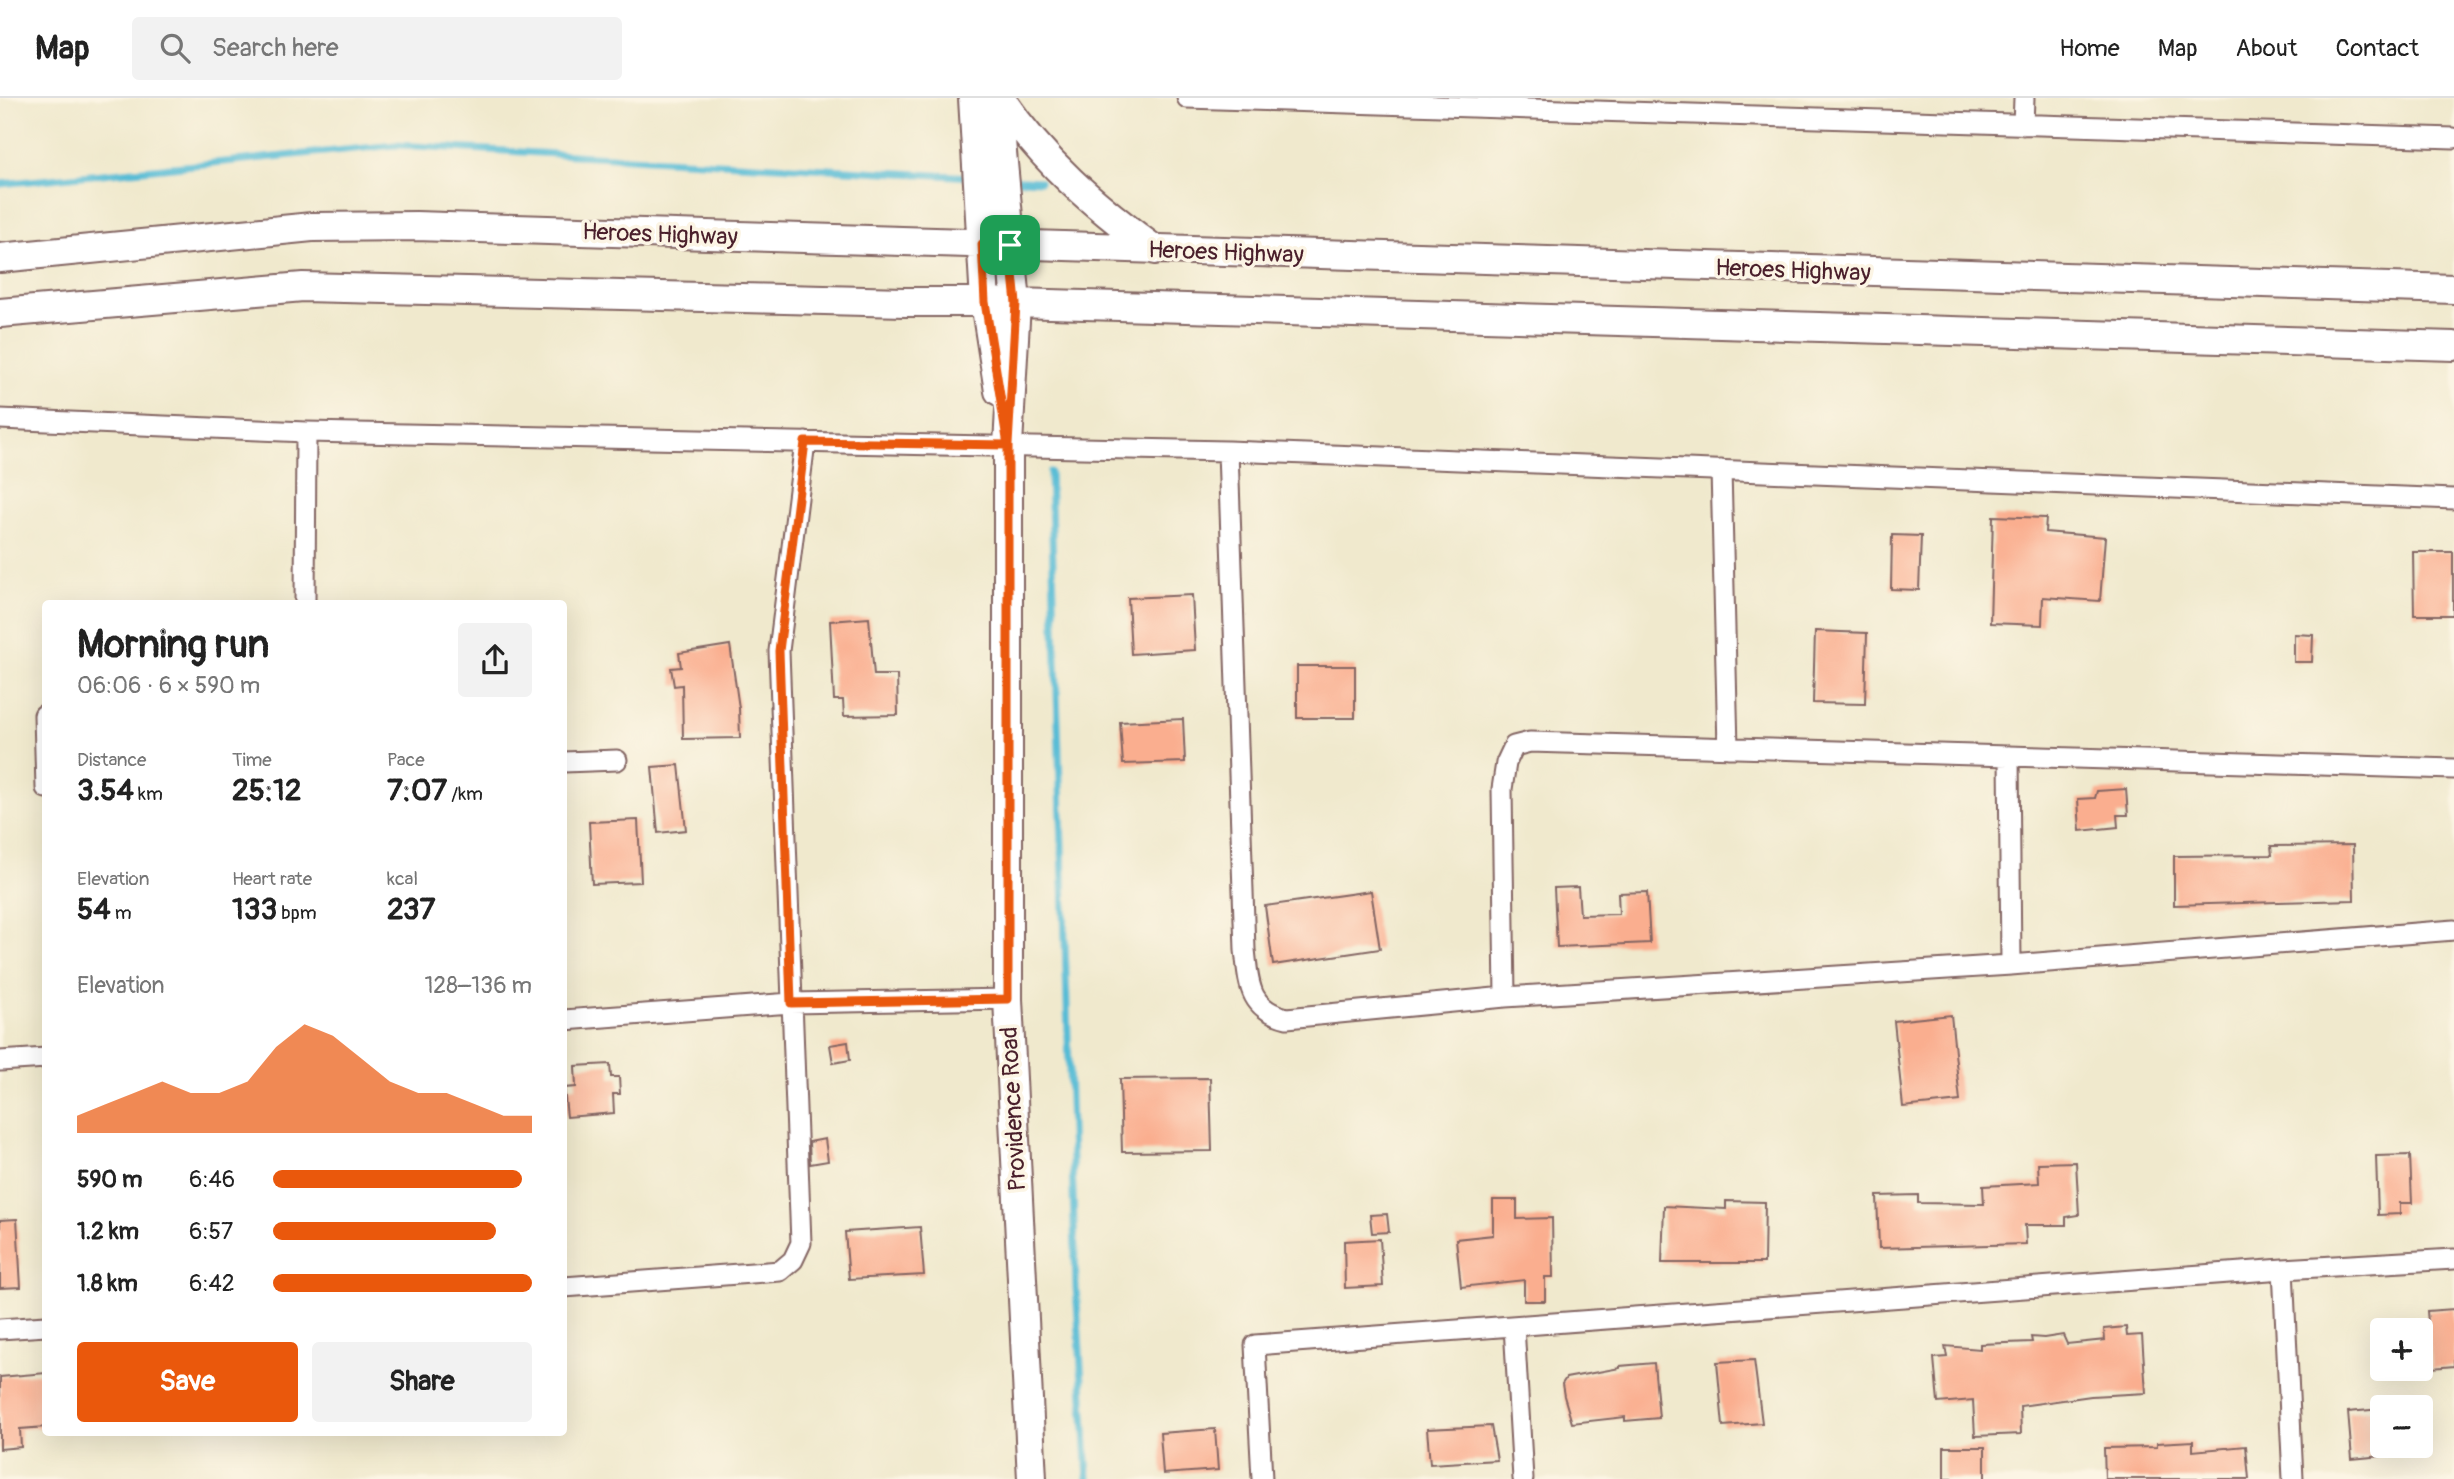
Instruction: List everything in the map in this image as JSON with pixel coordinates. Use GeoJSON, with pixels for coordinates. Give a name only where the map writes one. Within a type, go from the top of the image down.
{"type":"FeatureCollection","features":[{"type":"Feature","properties":{"kind":"main road","name":"Providence Road"},"geometry":{"type":"LineString","coordinates":[[973,98],[985,302],[1008,445]]}},
{"type":"Feature","properties":{"kind":"main road","name":"Providence Road"},"geometry":{"type":"LineString","coordinates":[[998,98],[1016,303],[1008,445],[1008,999],[1032,1479]]}},
{"type":"Feature","properties":{"kind":"main road"},"geometry":{"type":"LineString","coordinates":[[998,98],[1054,166],[1098,207],[1155,250]]}},
{"type":"Feature","properties":{"kind":"main road","name":"Heroes Highway"},"geometry":{"type":"LineString","coordinates":[[0,258],[312,227],[430,226],[905,243],[2454,289]]}},
{"type":"Feature","properties":{"kind":"main road"},"geometry":{"type":"LineString","coordinates":[[0,313],[303,287],[985,302],[2454,346]]}},
{"type":"Feature","properties":{"kind":"street"},"geometry":{"type":"LineString","coordinates":[[1187,98],[1507,104],[2023,125],[2454,138]]}},
{"type":"Feature","properties":{"kind":"street"},"geometry":{"type":"LineString","coordinates":[[2023,125],[2024,98]]}},
{"type":"Feature","properties":{"kind":"street"},"geometry":{"type":"LineString","coordinates":[[0,419],[306,432],[1228,451],[2454,499]]}},
{"type":"Feature","properties":{"kind":"street"},"geometry":{"type":"LineString","coordinates":[[305,600],[306,432]]}},
{"type":"Feature","properties":{"kind":"street"},"geometry":{"type":"LineString","coordinates":[[567,1287],[780,1270],[793,1260],[801,1243],[779,651],[805,442]]}},
{"type":"Feature","properties":{"kind":"street"},"geometry":{"type":"LineString","coordinates":[[1228,451],[1245,950],[1250,992],[1273,1015],[1287,1018],[1505,997],[2011,965],[2454,930]]}},
{"type":"Feature","properties":{"kind":"street"},"geometry":{"type":"LineString","coordinates":[[1721,470],[1728,748]]}},
{"type":"Feature","properties":{"kind":"street"},"geometry":{"type":"LineString","coordinates":[[1505,997],[1502,789],[1506,763],[1514,746],[1530,742],[2454,769]]}},
{"type":"Feature","properties":{"kind":"street"},"geometry":{"type":"LineString","coordinates":[[2009,756],[2011,965]]}},
{"type":"Feature","properties":{"kind":"street"},"geometry":{"type":"LineString","coordinates":[[567,762],[617,760]]}},
{"type":"Feature","properties":{"kind":"street"},"geometry":{"type":"LineString","coordinates":[[567,1020],[791,1003],[1008,999]]}},
{"type":"Feature","properties":{"kind":"street"},"geometry":{"type":"LineString","coordinates":[[0,1061],[42,1058]]}},
{"type":"Feature","properties":{"kind":"street"},"geometry":{"type":"LineString","coordinates":[[1262,1479],[1255,1345],[2283,1269],[2454,1259]]}},
{"type":"Feature","properties":{"kind":"street"},"geometry":{"type":"LineString","coordinates":[[2283,1269],[2293,1479]]}},
{"type":"Feature","properties":{"kind":"street"},"geometry":{"type":"LineString","coordinates":[[0,1329],[42,1325]]}},
{"type":"Feature","properties":{"kind":"street"},"geometry":{"type":"LineString","coordinates":[[1514,1326],[1523,1479]]}},
{"type":"Feature","properties":{"kind":"building"},"geometry":{"type":"Polygon","coordinates":[[[1993,516],[2046,518],[2045,532],[2105,537],[2100,601],[2043,597],[2042,625],[1990,623],[1993,516]]]}},
{"type":"Feature","properties":{"kind":"building"},"geometry":{"type":"Polygon","coordinates":[[[1892,535],[1921,536],[1919,590],[1891,589],[1892,535]]]}},
{"type":"Feature","properties":{"kind":"building"},"geometry":{"type":"Polygon","coordinates":[[[2413,552],[2453,552],[2453,615],[2414,615],[2413,552]]]}},
{"type":"Feature","properties":{"kind":"building"},"geometry":{"type":"Polygon","coordinates":[[[1192,595],[1195,650],[1131,654],[1128,598],[1192,595]]]}},
{"type":"Feature","properties":{"kind":"building"},"geometry":{"type":"Polygon","coordinates":[[[869,618],[874,675],[897,675],[898,715],[844,716],[843,700],[834,700],[830,621],[869,618]]]}},
{"type":"Feature","properties":{"kind":"building"},"geometry":{"type":"Polygon","coordinates":[[[1815,631],[1867,633],[1865,704],[1813,703],[1815,631]]]}},
{"type":"Feature","properties":{"kind":"building"},"geometry":{"type":"Polygon","coordinates":[[[2294,634],[2313,635],[2312,662],[2294,662],[2294,634]]]}},
{"type":"Feature","properties":{"kind":"building"},"geometry":{"type":"Polygon","coordinates":[[[730,645],[739,708],[740,738],[683,739],[682,685],[674,686],[671,668],[681,667],[679,653],[730,645]]]}},
{"type":"Feature","properties":{"kind":"building"},"geometry":{"type":"Polygon","coordinates":[[[1297,666],[1355,666],[1355,718],[1297,718],[1297,666]]]}},
{"type":"Feature","properties":{"kind":"building"},"geometry":{"type":"Polygon","coordinates":[[[1183,719],[1185,762],[1123,764],[1120,722],[1183,719]]]}},
{"type":"Feature","properties":{"kind":"building"},"geometry":{"type":"Polygon","coordinates":[[[679,765],[686,830],[658,833],[652,767],[679,765]]]}},
{"type":"Feature","properties":{"kind":"building"},"geometry":{"type":"Polygon","coordinates":[[[2126,789],[2128,815],[2117,815],[2118,827],[2080,831],[2078,799],[2095,798],[2097,791],[2126,789]]]}},
{"type":"Feature","properties":{"kind":"building"},"geometry":{"type":"Polygon","coordinates":[[[638,820],[641,882],[592,884],[589,822],[638,820]]]}},
{"type":"Feature","properties":{"kind":"building"},"geometry":{"type":"Polygon","coordinates":[[[2353,845],[2354,900],[2174,905],[2174,856],[2272,855],[2271,846],[2353,845]]]}},
{"type":"Feature","properties":{"kind":"building"},"geometry":{"type":"Polygon","coordinates":[[[1578,887],[1580,915],[1619,914],[1618,893],[1647,892],[1650,943],[1557,947],[1554,888],[1578,887]]]}},
{"type":"Feature","properties":{"kind":"building"},"geometry":{"type":"Polygon","coordinates":[[[1371,891],[1380,949],[1273,965],[1265,906],[1371,891]]]}},
{"type":"Feature","properties":{"kind":"building"},"geometry":{"type":"Polygon","coordinates":[[[1951,1015],[1960,1101],[1903,1107],[1894,1021],[1951,1015]]]}},
{"type":"Feature","properties":{"kind":"building"},"geometry":{"type":"Polygon","coordinates":[[[848,1042],[850,1060],[833,1063],[830,1045],[848,1042]]]}},
{"type":"Feature","properties":{"kind":"building"},"geometry":{"type":"Polygon","coordinates":[[[610,1064],[611,1077],[619,1077],[620,1094],[613,1094],[614,1113],[567,1117],[567,1088],[576,1087],[575,1066],[610,1064]]]}},
{"type":"Feature","properties":{"kind":"building"},"geometry":{"type":"Polygon","coordinates":[[[1210,1078],[1212,1151],[1122,1152],[1120,1079],[1210,1078]]]}},
{"type":"Feature","properties":{"kind":"building"},"geometry":{"type":"Polygon","coordinates":[[[825,1139],[828,1161],[810,1164],[809,1142],[825,1139]]]}},
{"type":"Feature","properties":{"kind":"building"},"geometry":{"type":"Polygon","coordinates":[[[2410,1155],[2412,1203],[2400,1203],[2400,1214],[2378,1215],[2376,1156],[2410,1155]]]}},
{"type":"Feature","properties":{"kind":"building"},"geometry":{"type":"Polygon","coordinates":[[[2076,1162],[2079,1215],[2066,1217],[2066,1225],[2025,1225],[2026,1244],[1879,1248],[1877,1196],[1918,1195],[1918,1203],[1984,1204],[1983,1186],[2039,1183],[2038,1163],[2076,1162]]]}},
{"type":"Feature","properties":{"kind":"building"},"geometry":{"type":"Polygon","coordinates":[[[1493,1200],[1517,1200],[1517,1219],[1552,1218],[1553,1277],[1545,1277],[1545,1301],[1524,1301],[1524,1280],[1461,1287],[1456,1239],[1493,1235],[1493,1200]]]}},
{"type":"Feature","properties":{"kind":"building"},"geometry":{"type":"Polygon","coordinates":[[[1726,1201],[1765,1202],[1764,1263],[1662,1263],[1664,1206],[1726,1209],[1726,1201]]]}},
{"type":"Feature","properties":{"kind":"building"},"geometry":{"type":"Polygon","coordinates":[[[1387,1214],[1389,1232],[1372,1233],[1370,1215],[1387,1214]]]}},
{"type":"Feature","properties":{"kind":"building"},"geometry":{"type":"Polygon","coordinates":[[[17,1219],[21,1287],[0,1288],[0,1220],[17,1219]]]}},
{"type":"Feature","properties":{"kind":"building"},"geometry":{"type":"Polygon","coordinates":[[[920,1227],[924,1275],[849,1279],[845,1232],[920,1227]]]}},
{"type":"Feature","properties":{"kind":"building"},"geometry":{"type":"Polygon","coordinates":[[[1380,1239],[1383,1286],[1345,1288],[1344,1241],[1380,1239]]]}},
{"type":"Feature","properties":{"kind":"building"},"geometry":{"type":"Polygon","coordinates":[[[2454,1309],[2454,1366],[2433,1368],[2433,1318],[2428,1318],[2427,1311],[2454,1309]]]}},
{"type":"Feature","properties":{"kind":"building"},"geometry":{"type":"Polygon","coordinates":[[[2126,1327],[2127,1336],[2142,1335],[2146,1393],[2091,1396],[2020,1406],[2021,1434],[1975,1436],[1973,1400],[1938,1403],[1934,1358],[1947,1357],[1945,1346],[1980,1349],[1980,1344],[2032,1342],[2031,1337],[2063,1335],[2067,1344],[2105,1340],[2104,1329],[2126,1327]]]}},
{"type":"Feature","properties":{"kind":"building"},"geometry":{"type":"Polygon","coordinates":[[[1754,1360],[1762,1423],[1723,1426],[1717,1362],[1754,1360]]]}},
{"type":"Feature","properties":{"kind":"building"},"geometry":{"type":"Polygon","coordinates":[[[1654,1363],[1659,1418],[1625,1421],[1625,1417],[1572,1423],[1562,1384],[1566,1378],[1620,1366],[1654,1363]]]}},
{"type":"Feature","properties":{"kind":"building"},"geometry":{"type":"Polygon","coordinates":[[[42,1373],[42,1427],[20,1429],[21,1447],[0,1449],[0,1377],[42,1373]]]}},
{"type":"Feature","properties":{"kind":"building"},"geometry":{"type":"Polygon","coordinates":[[[2370,1410],[2370,1457],[2352,1459],[2348,1412],[2370,1410]]]}},
{"type":"Feature","properties":{"kind":"building"},"geometry":{"type":"Polygon","coordinates":[[[1491,1426],[1497,1460],[1430,1464],[1427,1429],[1491,1426]]]}},
{"type":"Feature","properties":{"kind":"building"},"geometry":{"type":"Polygon","coordinates":[[[1215,1429],[1218,1470],[1163,1474],[1160,1433],[1215,1429]]]}},
{"type":"Feature","properties":{"kind":"building"},"geometry":{"type":"Polygon","coordinates":[[[2193,1441],[2193,1451],[2246,1446],[2249,1479],[2105,1479],[2104,1448],[2157,1447],[2157,1443],[2193,1441]]]}},
{"type":"Feature","properties":{"kind":"building"},"geometry":{"type":"Polygon","coordinates":[[[1944,1447],[1985,1447],[1985,1479],[1944,1479],[1944,1447]]]}},
{"type":"Feature","properties":{"kind":"waterway"},"geometry":{"type":"LineString","coordinates":[[0,184],[396,145],[973,177]]}},
{"type":"Feature","properties":{"kind":"waterway"},"geometry":{"type":"LineString","coordinates":[[1009,179],[1040,181]]}},
{"type":"Feature","properties":{"kind":"waterway"},"geometry":{"type":"LineString","coordinates":[[1050,472],[1076,1286],[1088,1479]]}},
{"type":"Feature","properties":{"kind":"route"},"geometry":{"type":"LineString","coordinates":[[1010,245],[982,244],[985,302],[1008,445],[1008,999],[791,1003],[779,651],[805,442],[1008,445],[1016,303],[1010,245]]}}]}
